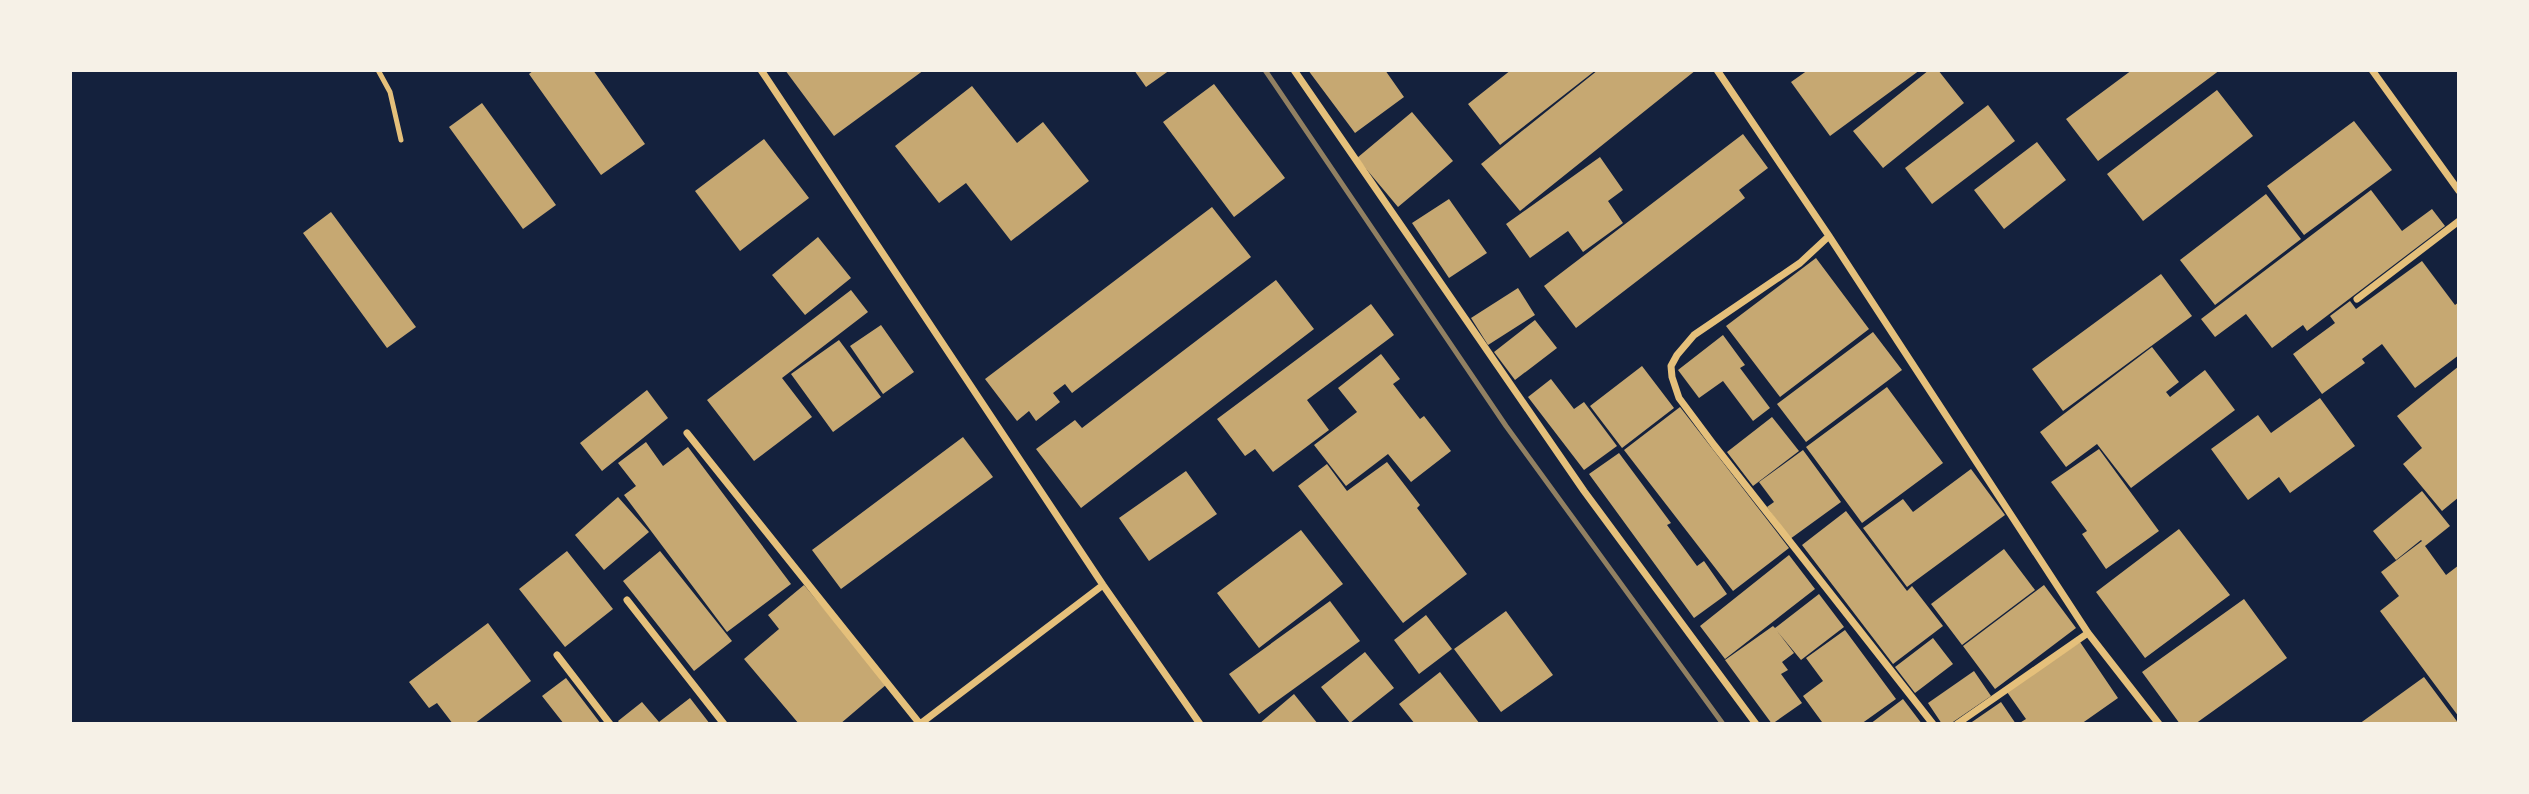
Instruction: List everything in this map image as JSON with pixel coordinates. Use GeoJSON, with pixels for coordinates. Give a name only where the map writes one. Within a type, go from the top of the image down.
{"type":"FeatureCollection","features":[{"type":"Feature","properties":{"kind":"street"},"geometry":{"type":"LineString","coordinates":[[761,70],[1103,585],[1200,724]]}},
{"type":"Feature","properties":{"kind":"street"},"geometry":{"type":"LineString","coordinates":[[1294,70],[1584,491],[1756,724]]}},
{"type":"Feature","properties":{"kind":"street"},"geometry":{"type":"LineString","coordinates":[[1717,70],[1829,236],[2088,633],[2160,724]]}},
{"type":"Feature","properties":{"kind":"street"},"geometry":{"type":"LineString","coordinates":[[2372,70],[2459,191]]}},
{"type":"Feature","properties":{"kind":"street"},"geometry":{"type":"LineString","coordinates":[[2357,299],[2459,221]]}},
{"type":"Feature","properties":{"kind":"street"},"geometry":{"type":"LineString","coordinates":[[1829,236],[1800,263],[1694,335],[1671,366],[1672,377],[1679,398],[1714,445],[1933,724]]}},
{"type":"Feature","properties":{"kind":"street"},"geometry":{"type":"LineString","coordinates":[[687,433],[920,724],[1103,585]]}},
{"type":"Feature","properties":{"kind":"street"},"geometry":{"type":"LineString","coordinates":[[627,600],[724,724]]}},
{"type":"Feature","properties":{"kind":"street"},"geometry":{"type":"LineString","coordinates":[[1957,724],[2088,633]]}},
{"type":"Feature","properties":{"kind":"street"},"geometry":{"type":"LineString","coordinates":[[557,655],[610,724]]}},
{"type":"Feature","properties":{"kind":"lane"},"geometry":{"type":"LineString","coordinates":[[378,70],[390,92],[401,141]]}},
{"type":"Feature","properties":{"kind":"building"},"geometry":{"type":"Polygon","coordinates":[[[534,70],[593,70],[645,144],[601,175],[529,74],[534,70]]]}},
{"type":"Feature","properties":{"kind":"building"},"geometry":{"type":"Polygon","coordinates":[[[785,70],[924,70],[834,136],[785,70]]]}},
{"type":"Feature","properties":{"kind":"building"},"geometry":{"type":"Polygon","coordinates":[[[1134,70],[1170,70],[1146,87],[1134,70]]]}},
{"type":"Feature","properties":{"kind":"building"},"geometry":{"type":"Polygon","coordinates":[[[1308,70],[1385,70],[1404,97],[1355,133],[1308,70]]]}},
{"type":"Feature","properties":{"kind":"building"},"geometry":{"type":"Polygon","coordinates":[[[1511,70],[1596,70],[1500,145],[1468,104],[1511,70]]]}},
{"type":"Feature","properties":{"kind":"building"},"geometry":{"type":"Polygon","coordinates":[[[1598,70],[1696,70],[1520,211],[1481,164],[1598,70]]]}},
{"type":"Feature","properties":{"kind":"building"},"geometry":{"type":"Polygon","coordinates":[[[1808,70],[1920,70],[1830,136],[1791,82],[1808,70]]]}},
{"type":"Feature","properties":{"kind":"building"},"geometry":{"type":"Polygon","coordinates":[[[1929,70],[1938,70],[1964,103],[1883,168],[1853,131],[1929,70]]]}},
{"type":"Feature","properties":{"kind":"building"},"geometry":{"type":"Polygon","coordinates":[[[2132,70],[2220,70],[2098,161],[2066,119],[2132,70]]]}},
{"type":"Feature","properties":{"kind":"building"},"geometry":{"type":"Polygon","coordinates":[[[1214,84],[1285,178],[1234,217],[1163,122],[1214,84]]]}},
{"type":"Feature","properties":{"kind":"building"},"geometry":{"type":"Polygon","coordinates":[[[972,86],[1017,143],[1043,122],[1089,181],[1011,241],[966,183],[939,203],[895,146],[972,86]]]}},
{"type":"Feature","properties":{"kind":"building"},"geometry":{"type":"Polygon","coordinates":[[[2217,90],[2253,136],[2143,221],[2107,174],[2217,90]]]}},
{"type":"Feature","properties":{"kind":"building"},"geometry":{"type":"Polygon","coordinates":[[[482,103],[556,205],[523,229],[449,127],[482,103]]]}},
{"type":"Feature","properties":{"kind":"building"},"geometry":{"type":"Polygon","coordinates":[[[1988,105],[2015,141],[1932,204],[1905,168],[1988,105]]]}},
{"type":"Feature","properties":{"kind":"building"},"geometry":{"type":"Polygon","coordinates":[[[1412,112],[1453,161],[1398,207],[1357,158],[1412,112]]]}},
{"type":"Feature","properties":{"kind":"building"},"geometry":{"type":"Polygon","coordinates":[[[2354,121],[2392,170],[2304,235],[2267,186],[2354,121]]]}},
{"type":"Feature","properties":{"kind":"building"},"geometry":{"type":"Polygon","coordinates":[[[1743,134],[1768,168],[1739,190],[1745,198],[1576,328],[1544,286],[1743,134]]]}},
{"type":"Feature","properties":{"kind":"building"},"geometry":{"type":"Polygon","coordinates":[[[764,139],[809,198],[740,251],[695,191],[764,139]]]}},
{"type":"Feature","properties":{"kind":"building"},"geometry":{"type":"Polygon","coordinates":[[[2037,142],[2066,180],[2004,229],[1974,190],[2037,142]]]}},
{"type":"Feature","properties":{"kind":"building"},"geometry":{"type":"Polygon","coordinates":[[[1600,157],[1623,190],[1608,201],[1623,223],[1583,252],[1568,231],[1530,258],[1506,224],[1600,157]]]}},
{"type":"Feature","properties":{"kind":"building"},"geometry":{"type":"Polygon","coordinates":[[[2371,190],[2402,231],[2432,209],[2445,226],[2307,331],[2303,325],[2272,348],[2246,314],[2215,337],[2201,319],[2371,190]]]}},
{"type":"Feature","properties":{"kind":"building"},"geometry":{"type":"Polygon","coordinates":[[[2266,194],[2301,239],[2215,305],[2180,260],[2266,194]]]}},
{"type":"Feature","properties":{"kind":"building"},"geometry":{"type":"Polygon","coordinates":[[[1449,199],[1487,253],[1449,278],[1412,223],[1449,199]]]}},
{"type":"Feature","properties":{"kind":"building"},"geometry":{"type":"Polygon","coordinates":[[[1212,207],[1251,257],[1072,393],[1065,384],[1053,393],[1060,402],[1036,421],[1029,411],[1017,421],[985,379],[1212,207]]]}},
{"type":"Feature","properties":{"kind":"building"},"geometry":{"type":"Polygon","coordinates":[[[331,212],[416,327],[387,348],[303,233],[331,212]]]}},
{"type":"Feature","properties":{"kind":"building"},"geometry":{"type":"Polygon","coordinates":[[[818,237],[851,278],[805,315],[772,275],[818,237]]]}},
{"type":"Feature","properties":{"kind":"building"},"geometry":{"type":"Polygon","coordinates":[[[1816,258],[1869,329],[1780,397],[1726,326],[1816,258]]]}},
{"type":"Feature","properties":{"kind":"building"},"geometry":{"type":"Polygon","coordinates":[[[2422,261],[2455,305],[2459,302],[2459,355],[2415,388],[2382,344],[2362,359],[2365,363],[2322,394],[2293,354],[2335,323],[2330,316],[2350,301],[2356,309],[2422,261]]]}},
{"type":"Feature","properties":{"kind":"building"},"geometry":{"type":"Polygon","coordinates":[[[2161,274],[2192,316],[2063,411],[2032,369],[2161,274]]]}},
{"type":"Feature","properties":{"kind":"building"},"geometry":{"type":"Polygon","coordinates":[[[1276,280],[1314,329],[1081,508],[1036,449],[1075,420],[1082,428],[1276,280]]]}},
{"type":"Feature","properties":{"kind":"building"},"geometry":{"type":"Polygon","coordinates":[[[1518,288],[1535,315],[1488,345],[1471,318],[1518,288]]]}},
{"type":"Feature","properties":{"kind":"building"},"geometry":{"type":"Polygon","coordinates":[[[851,290],[868,312],[782,378],[812,417],[754,461],[707,400],[851,290]]]}},
{"type":"Feature","properties":{"kind":"building"},"geometry":{"type":"Polygon","coordinates":[[[1371,304],[1394,335],[1307,400],[1329,430],[1273,472],[1255,449],[1245,456],[1217,419],[1371,304]]]}},
{"type":"Feature","properties":{"kind":"building"},"geometry":{"type":"Polygon","coordinates":[[[1535,320],[1557,348],[1515,380],[1494,352],[1535,320]]]}},
{"type":"Feature","properties":{"kind":"building"},"geometry":{"type":"Polygon","coordinates":[[[881,325],[914,372],[883,394],[850,346],[881,325]]]}},
{"type":"Feature","properties":{"kind":"building"},"geometry":{"type":"Polygon","coordinates":[[[1873,332],[1902,370],[1806,442],[1777,404],[1873,332]]]}},
{"type":"Feature","properties":{"kind":"building"},"geometry":{"type":"Polygon","coordinates":[[[1723,335],[1745,365],[1740,368],[1770,408],[1753,421],[1723,381],[1699,398],[1678,370],[1723,335]]]}},
{"type":"Feature","properties":{"kind":"building"},"geometry":{"type":"Polygon","coordinates":[[[839,340],[881,397],[833,432],[791,374],[839,340]]]}},
{"type":"Feature","properties":{"kind":"building"},"geometry":{"type":"Polygon","coordinates":[[[2152,347],[2179,382],[2166,392],[2170,397],[2205,370],[2235,410],[2131,488],[2097,444],[2066,467],[2040,432],[2152,347]]]}},
{"type":"Feature","properties":{"kind":"building"},"geometry":{"type":"Polygon","coordinates":[[[1381,354],[1400,379],[1393,384],[1420,419],[1424,416],[1451,451],[1411,482],[1388,454],[1346,486],[1314,445],[1357,412],[1338,388],[1381,354]]]}},
{"type":"Feature","properties":{"kind":"building"},"geometry":{"type":"Polygon","coordinates":[[[1642,366],[1674,408],[1622,448],[1590,406],[1642,366]]]}},
{"type":"Feature","properties":{"kind":"building"},"geometry":{"type":"Polygon","coordinates":[[[2459,366],[2459,497],[2442,511],[2403,464],[2422,448],[2397,416],[2459,366]]]}},
{"type":"Feature","properties":{"kind":"building"},"geometry":{"type":"Polygon","coordinates":[[[1551,379],[1574,409],[1584,402],[1617,446],[1584,470],[1528,397],[1551,379]]]}},
{"type":"Feature","properties":{"kind":"building"},"geometry":{"type":"Polygon","coordinates":[[[1887,387],[1943,463],[1862,523],[1806,447],[1887,387]]]}},
{"type":"Feature","properties":{"kind":"building"},"geometry":{"type":"Polygon","coordinates":[[[647,390],[668,418],[602,471],[580,443],[647,390]]]}},
{"type":"Feature","properties":{"kind":"building"},"geometry":{"type":"Polygon","coordinates":[[[2320,398],[2355,446],[2290,493],[2279,477],[2248,500],[2211,449],[2258,415],[2271,433],[2320,398]]]}},
{"type":"Feature","properties":{"kind":"building"},"geometry":{"type":"Polygon","coordinates":[[[1680,407],[1789,548],[1733,591],[1624,450],[1680,407]]]}},
{"type":"Feature","properties":{"kind":"building"},"geometry":{"type":"Polygon","coordinates":[[[1772,417],[1799,451],[1753,486],[1727,452],[1772,417]]]}},
{"type":"Feature","properties":{"kind":"building"},"geometry":{"type":"Polygon","coordinates":[[[963,437],[993,477],[841,589],[812,550],[963,437]]]}},
{"type":"Feature","properties":{"kind":"building"},"geometry":{"type":"Polygon","coordinates":[[[646,442],[663,466],[688,447],[791,584],[727,632],[624,495],[636,486],[618,463],[646,442]]]}},
{"type":"Feature","properties":{"kind":"building"},"geometry":{"type":"Polygon","coordinates":[[[2099,449],[2159,531],[2106,569],[2082,534],[2087,531],[2051,482],[2099,449]]]}},
{"type":"Feature","properties":{"kind":"building"},"geometry":{"type":"Polygon","coordinates":[[[1803,450],[1841,502],[1790,539],[1767,507],[1774,502],[1759,482],[1803,450]]]}},
{"type":"Feature","properties":{"kind":"building"},"geometry":{"type":"Polygon","coordinates":[[[1619,453],[1671,523],[1667,525],[1697,566],[1704,561],[1727,594],[1694,618],[1589,474],[1619,453]]]}},
{"type":"Feature","properties":{"kind":"building"},"geometry":{"type":"Polygon","coordinates":[[[1387,462],[1420,505],[1417,508],[1467,574],[1403,623],[1298,486],[1327,464],[1347,491],[1387,462]]]}},
{"type":"Feature","properties":{"kind":"building"},"geometry":{"type":"Polygon","coordinates":[[[1971,469],[2005,515],[1907,587],[1863,528],[1903,499],[1913,512],[1971,469]]]}},
{"type":"Feature","properties":{"kind":"building"},"geometry":{"type":"Polygon","coordinates":[[[1186,471],[1217,514],[1149,561],[1119,518],[1186,471]]]}},
{"type":"Feature","properties":{"kind":"building"},"geometry":{"type":"Polygon","coordinates":[[[2422,491],[2450,526],[2425,546],[2446,575],[2459,565],[2459,717],[2380,611],[2399,596],[2381,572],[2422,541],[2396,560],[2373,531],[2422,491]]]}},
{"type":"Feature","properties":{"kind":"building"},"geometry":{"type":"Polygon","coordinates":[[[618,497],[649,532],[604,570],[575,535],[618,497]]]}},
{"type":"Feature","properties":{"kind":"building"},"geometry":{"type":"Polygon","coordinates":[[[1846,511],[1907,591],[1912,586],[1943,626],[1893,664],[1802,545],[1846,511]]]}},
{"type":"Feature","properties":{"kind":"building"},"geometry":{"type":"Polygon","coordinates":[[[2179,529],[2230,595],[2145,658],[2096,592],[2179,529]]]}},
{"type":"Feature","properties":{"kind":"building"},"geometry":{"type":"Polygon","coordinates":[[[1301,530],[1343,584],[1259,648],[1217,593],[1301,530]]]}},
{"type":"Feature","properties":{"kind":"building"},"geometry":{"type":"Polygon","coordinates":[[[2004,549],[2035,590],[1962,645],[1931,604],[2004,549]]]}},
{"type":"Feature","properties":{"kind":"building"},"geometry":{"type":"Polygon","coordinates":[[[567,551],[613,609],[565,647],[519,589],[567,551]]]}},
{"type":"Feature","properties":{"kind":"building"},"geometry":{"type":"Polygon","coordinates":[[[660,551],[732,641],[694,671],[623,581],[660,551]]]}},
{"type":"Feature","properties":{"kind":"building"},"geometry":{"type":"Polygon","coordinates":[[[1789,555],[1815,589],[1725,659],[1700,626],[1789,555]]]}},
{"type":"Feature","properties":{"kind":"building"},"geometry":{"type":"Polygon","coordinates":[[[804,585],[887,684],[840,724],[799,724],[744,659],[779,629],[768,615],[804,585]]]}},
{"type":"Feature","properties":{"kind":"building"},"geometry":{"type":"Polygon","coordinates":[[[2044,585],[2076,628],[1995,689],[1963,646],[2044,585]]]}},
{"type":"Feature","properties":{"kind":"building"},"geometry":{"type":"Polygon","coordinates":[[[1819,594],[1844,627],[1801,660],[1777,631],[1794,653],[1782,662],[1788,670],[1781,674],[1802,703],[1772,724],[1725,660],[1773,626],[1775,628],[1819,594]]]}},
{"type":"Feature","properties":{"kind":"building"},"geometry":{"type":"Polygon","coordinates":[[[2244,599],[2287,658],[2195,724],[2180,724],[2142,672],[2244,599]]]}},
{"type":"Feature","properties":{"kind":"building"},"geometry":{"type":"Polygon","coordinates":[[[1330,601],[1360,641],[1259,714],[1229,674],[1330,601]]]}},
{"type":"Feature","properties":{"kind":"building"},"geometry":{"type":"Polygon","coordinates":[[[1506,611],[1553,675],[1501,712],[1454,649],[1506,611]]]}},
{"type":"Feature","properties":{"kind":"building"},"geometry":{"type":"Polygon","coordinates":[[[1426,615],[1452,649],[1419,674],[1394,640],[1426,615]]]}},
{"type":"Feature","properties":{"kind":"building"},"geometry":{"type":"Polygon","coordinates":[[[488,623],[531,681],[474,724],[453,724],[437,703],[429,708],[409,682],[488,623]]]}},
{"type":"Feature","properties":{"kind":"building"},"geometry":{"type":"Polygon","coordinates":[[[1845,630],[1896,699],[1861,724],[1819,724],[1822,722],[1803,696],[1823,681],[1806,658],[1845,630]]]}},
{"type":"Feature","properties":{"kind":"building"},"geometry":{"type":"Polygon","coordinates":[[[1933,638],[1953,664],[1915,693],[1895,667],[1933,638]]]}},
{"type":"Feature","properties":{"kind":"building"},"geometry":{"type":"Polygon","coordinates":[[[2080,642],[2118,698],[2081,724],[2018,724],[2026,719],[2007,692],[2080,642]]]}},
{"type":"Feature","properties":{"kind":"building"},"geometry":{"type":"Polygon","coordinates":[[[1365,652],[1394,688],[1350,723],[1321,687],[1365,652]]]}},
{"type":"Feature","properties":{"kind":"building"},"geometry":{"type":"Polygon","coordinates":[[[1974,671],[1991,696],[1950,724],[1942,724],[1928,703],[1974,671]]]}},
{"type":"Feature","properties":{"kind":"building"},"geometry":{"type":"Polygon","coordinates":[[[1440,672],[1480,724],[1415,724],[1399,704],[1440,672]]]}},
{"type":"Feature","properties":{"kind":"building"},"geometry":{"type":"Polygon","coordinates":[[[2424,677],[2459,724],[2359,724],[2424,677]]]}},
{"type":"Feature","properties":{"kind":"building"},"geometry":{"type":"Polygon","coordinates":[[[566,678],[601,724],[564,724],[542,696],[566,678]]]}},
{"type":"Feature","properties":{"kind":"building"},"geometry":{"type":"Polygon","coordinates":[[[1294,694],[1318,724],[1259,724],[1294,694]]]}},
{"type":"Feature","properties":{"kind":"building"},"geometry":{"type":"Polygon","coordinates":[[[690,698],[710,724],[620,724],[618,721],[642,702],[659,722],[690,698]]]}},
{"type":"Feature","properties":{"kind":"building"},"geometry":{"type":"Polygon","coordinates":[[[1903,699],[1922,724],[1870,724],[1903,699]]]}},
{"type":"Feature","properties":{"kind":"building"},"geometry":{"type":"Polygon","coordinates":[[[2001,702],[2016,724],[1969,724],[2001,702]]]}},
{"type":"Feature","properties":{"kind":"railway"},"geometry":{"type":"LineString","coordinates":[[1265,70],[1506,426],[1723,724]]}}]}
